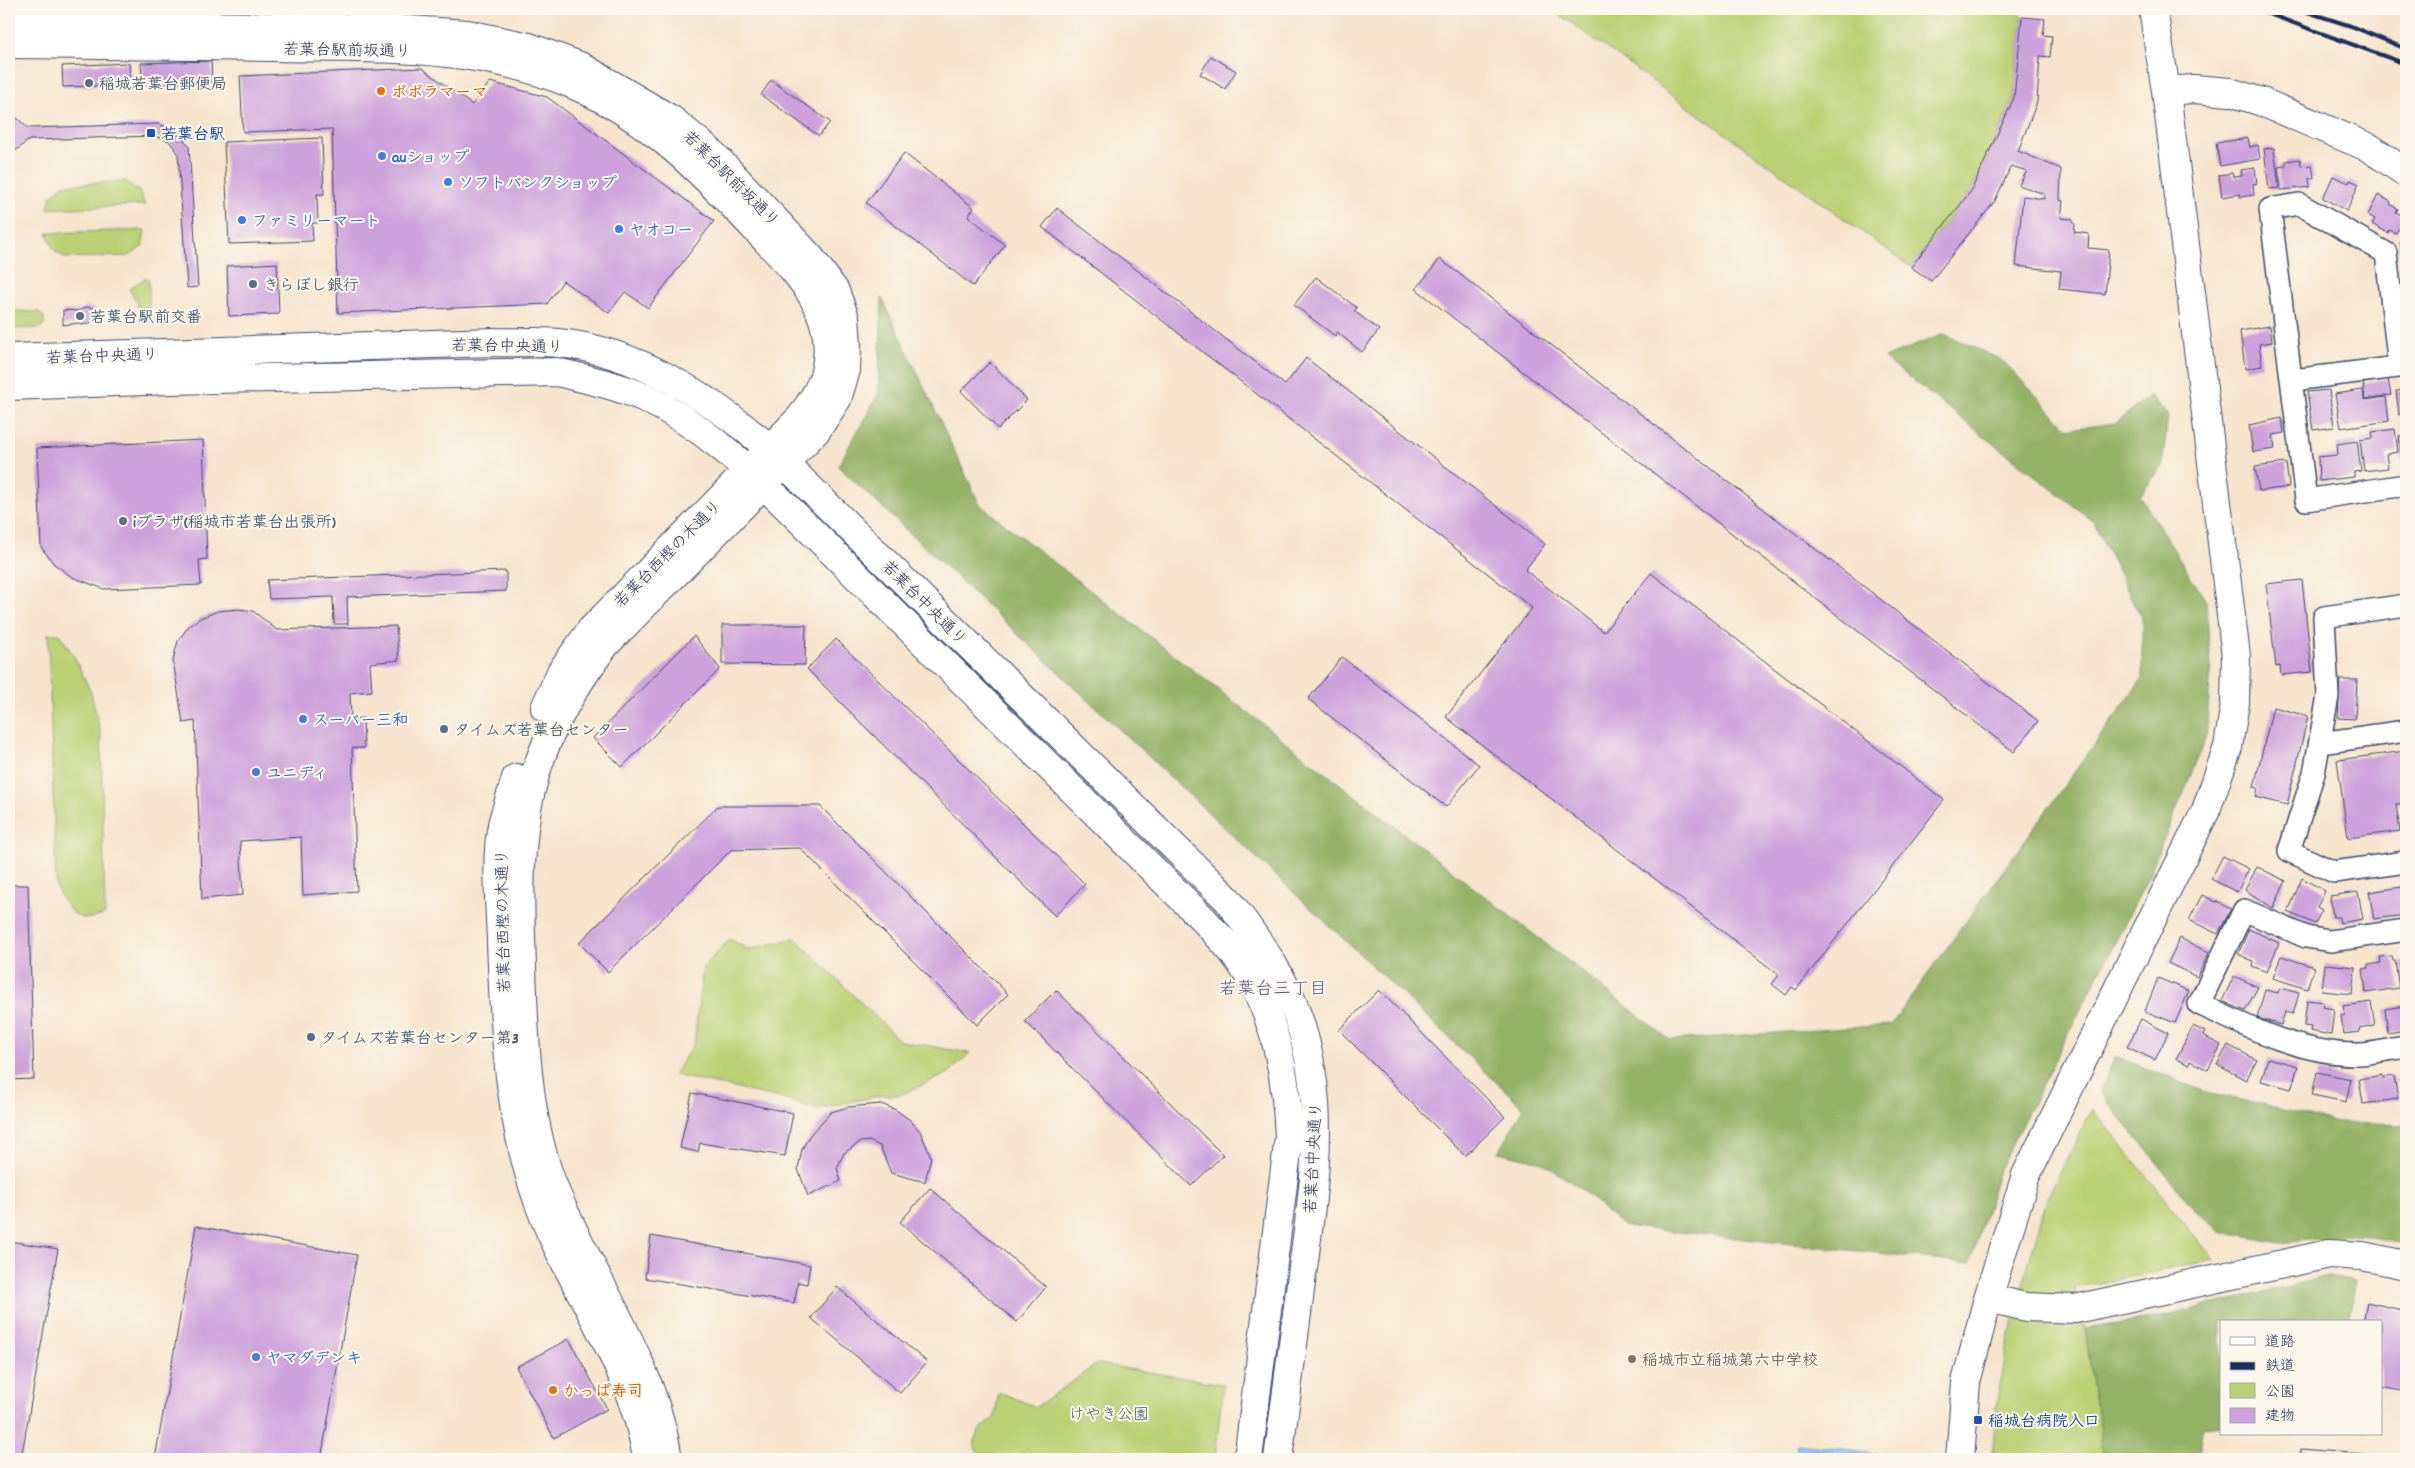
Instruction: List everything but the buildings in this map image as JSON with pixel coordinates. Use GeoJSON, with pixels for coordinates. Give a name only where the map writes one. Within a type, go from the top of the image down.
{"type":"FeatureCollection","features":[{"type":"Feature","properties":{"kind":"street"},"geometry":{"type":"LineString","coordinates":[[1960,1459],[1966,1382],[1988,1298],[2026,1175],[2206,810],[2228,747],[2235,704],[2236,656],[2166,91],[2153,9]]}},
{"type":"Feature","properties":{"kind":"street","name":"若葉台駅前坂通り"},"geometry":{"type":"LineString","coordinates":[[9,24],[382,28],[467,34],[529,47],[580,66],[631,94],[672,120],[711,152],[810,257],[835,291],[845,318],[847,344],[846,370],[837,399],[816,430],[777,457]]}},
{"type":"Feature","properties":{"kind":"street","name":"若葉台駅前坂通り"},"geometry":{"type":"LineString","coordinates":[[9,44],[384,49],[463,53],[521,65],[576,86],[621,110],[659,136],[694,165],[795,271],[815,298],[823,321],[827,344],[826,367],[818,389],[777,457]]}},
{"type":"Feature","properties":{"kind":"street"},"geometry":{"type":"LineString","coordinates":[[2166,91],[2194,88],[2230,92],[2262,102],[2311,121],[2370,148],[2406,173]]}},
{"type":"Feature","properties":{"kind":"street"},"geometry":{"type":"LineString","coordinates":[[2293,380],[2402,366],[2386,253],[2299,204],[2270,209],[2293,380],[2306,500],[2406,485]]}},
{"type":"Feature","properties":{"kind":"street","name":"若葉台中央通り"},"geometry":{"type":"LineString","coordinates":[[9,358],[494,342],[560,343],[614,355],[658,372],[694,392],[741,424],[777,457],[1228,900],[1276,968],[1297,1015],[1305,1039],[1315,1084],[1317,1110],[1314,1179],[1278,1459]]}},
{"type":"Feature","properties":{"kind":"street","name":"若葉台中央通り"},"geometry":{"type":"LineString","coordinates":[[9,386],[179,380],[556,372],[607,384],[644,398],[679,416],[718,443],[757,477],[1205,921],[1242,965],[1262,1002],[1277,1043],[1286,1087],[1289,1137],[1248,1459]]}},
{"type":"Feature","properties":{"kind":"street","name":"若葉台西樫の木通り"},"geometry":{"type":"LineString","coordinates":[[647,1459],[641,1425],[627,1384],[550,1231],[537,1198],[514,1113],[505,1037],[499,886],[502,826],[524,750],[566,665],[591,630],[777,457]]}},
{"type":"Feature","properties":{"kind":"street","name":"若葉台西樫の木通り"},"geometry":{"type":"LineString","coordinates":[[668,1459],[654,1398],[626,1334],[555,1191],[546,1162],[527,1073],[520,904],[522,845],[531,787],[542,754],[567,700],[586,669],[606,644],[757,477]]}},
{"type":"Feature","properties":{"kind":"street"},"geometry":{"type":"LineString","coordinates":[[2406,605],[2324,617],[2328,696],[2314,773],[2289,851],[2334,872],[2406,862]]}},
{"type":"Feature","properties":{"kind":"street"},"geometry":{"type":"LineString","coordinates":[[2320,743],[2406,731]]}},
{"type":"Feature","properties":{"kind":"street"},"geometry":{"type":"LineString","coordinates":[[2406,930],[2330,942],[2306,937],[2244,910],[2200,1004],[2255,1031],[2294,1044],[2360,1054],[2406,1047]]}},
{"type":"Feature","properties":{"kind":"street"},"geometry":{"type":"LineString","coordinates":[[1988,1298],[2026,1307],[2075,1309],[2328,1254],[2362,1256],[2406,1265]]}},
{"type":"Feature","properties":{"kind":"green space"},"geometry":{"type":"Polygon","coordinates":[[[1552,9],[2011,9],[2022,17],[2014,98],[1971,191],[1911,267],[1552,9]]]}},
{"type":"Feature","properties":{"kind":"green space"},"geometry":{"type":"Polygon","coordinates":[[[126,181],[139,191],[145,205],[48,209],[51,196],[63,185],[126,181]]]}},
{"type":"Feature","properties":{"kind":"green space"},"geometry":{"type":"Polygon","coordinates":[[[145,230],[142,247],[129,256],[65,258],[54,250],[47,233],[145,230]]]}},
{"type":"Feature","properties":{"kind":"green space"},"geometry":{"type":"Polygon","coordinates":[[[146,277],[149,280],[149,321],[140,318],[137,302],[129,289],[146,277]]]}},
{"type":"Feature","properties":{"kind":"green space"},"geometry":{"type":"Polygon","coordinates":[[[882,298],[980,505],[1670,1040],[1891,1025],[2142,679],[2142,619],[2093,521],[1884,358],[1944,334],[2002,360],[2068,429],[2116,423],[2150,395],[2168,416],[2162,466],[2140,496],[2206,601],[2211,667],[2206,739],[2146,882],[1999,1169],[1970,1263],[1623,1226],[1581,1189],[1542,1162],[1498,1152],[1524,1108],[838,466],[878,395],[882,298]]]}},
{"type":"Feature","properties":{"kind":"green space"},"geometry":{"type":"Polygon","coordinates":[[[14,311],[38,312],[44,317],[44,324],[39,328],[9,329],[9,319],[14,318],[14,311]]]}},
{"type":"Feature","properties":{"kind":"green space"},"geometry":{"type":"Polygon","coordinates":[[[48,634],[59,634],[74,656],[91,693],[101,735],[105,914],[96,917],[87,918],[74,914],[64,902],[56,886],[48,634]]]}},
{"type":"Feature","properties":{"kind":"green space"},"geometry":{"type":"Polygon","coordinates":[[[795,938],[900,1041],[970,1053],[949,1073],[900,1095],[883,1095],[816,1109],[776,1097],[674,1075],[694,1043],[703,967],[730,939],[749,950],[795,938]]]}},
{"type":"Feature","properties":{"kind":"green space"},"geometry":{"type":"Polygon","coordinates":[[[2115,1056],[2203,1091],[2337,1123],[2406,1125],[2406,1243],[2359,1235],[2279,1243],[2221,1232],[2197,1212],[2100,1092],[2115,1056]]]}},
{"type":"Feature","properties":{"kind":"green space"},"geometry":{"type":"Polygon","coordinates":[[[2092,1109],[2214,1260],[2075,1288],[2085,1329],[2104,1459],[1992,1459],[1996,1406],[2013,1319],[2047,1198],[2092,1109]]]}},
{"type":"Feature","properties":{"kind":"green space"},"geometry":{"type":"Polygon","coordinates":[[[2329,1276],[2355,1281],[2354,1298],[2348,1320],[2220,1320],[2220,1425],[2204,1427],[2198,1459],[2104,1459],[2085,1329],[2157,1318],[2329,1276]]]}},
{"type":"Feature","properties":{"kind":"green space","name":"けやき公園"},"geometry":{"type":"Polygon","coordinates":[[[1097,1364],[1223,1384],[1215,1459],[1040,1459],[1026,1450],[1019,1459],[982,1459],[975,1447],[976,1436],[983,1427],[994,1419],[999,1392],[1036,1407],[1097,1364]]]}},
{"type":"Feature","properties":{"kind":"water"},"geometry":{"type":"Polygon","coordinates":[[[1797,1444],[1877,1453],[1876,1459],[1796,1459],[1797,1444]]]}},
{"type":"Feature","properties":{"kind":"railway"},"geometry":{"type":"LineString","coordinates":[[2255,9],[2406,64]]}},
{"type":"Feature","properties":{"kind":"railway"},"geometry":{"type":"LineString","coordinates":[[2298,9],[2351,26],[2406,49]]}},
{"type":"Feature","properties":{"kind":"place","name":"稲城若葉台郵便局"},"geometry":{"type":"Point","coordinates":[89,83]}},
{"type":"Feature","properties":{"kind":"place","name":"ポポラマーマ"},"geometry":{"type":"Point","coordinates":[381,91]}},
{"type":"Feature","properties":{"kind":"place","name":"若葉台駅"},"geometry":{"type":"Point","coordinates":[151,133]}},
{"type":"Feature","properties":{"kind":"place","name":"auショップ"},"geometry":{"type":"Point","coordinates":[382,156]}},
{"type":"Feature","properties":{"kind":"place","name":"ソフトバンクショップ"},"geometry":{"type":"Point","coordinates":[448,182]}},
{"type":"Feature","properties":{"kind":"place","name":"ファミリーマート"},"geometry":{"type":"Point","coordinates":[242,220]}},
{"type":"Feature","properties":{"kind":"place","name":"ヤオコー"},"geometry":{"type":"Point","coordinates":[619,229]}},
{"type":"Feature","properties":{"kind":"place","name":"きらぼし銀行"},"geometry":{"type":"Point","coordinates":[253,284]}},
{"type":"Feature","properties":{"kind":"place","name":"若葉台駅前交番"},"geometry":{"type":"Point","coordinates":[80,316]}},
{"type":"Feature","properties":{"kind":"place","name":"iプラザ(稲城市若葉台出張所)"},"geometry":{"type":"Point","coordinates":[123,521]}},
{"type":"Feature","properties":{"kind":"place","name":"スーパー三和"},"geometry":{"type":"Point","coordinates":[303,719]}},
{"type":"Feature","properties":{"kind":"place","name":"タイムズ若葉台センター"},"geometry":{"type":"Point","coordinates":[444,729]}},
{"type":"Feature","properties":{"kind":"place","name":"ユニディ"},"geometry":{"type":"Point","coordinates":[256,772]}},
{"type":"Feature","properties":{"kind":"place","name":"タイムズ若葉台センター第3"},"geometry":{"type":"Point","coordinates":[311,1037]}},
{"type":"Feature","properties":{"kind":"place","name":"ヤマダデンキ"},"geometry":{"type":"Point","coordinates":[256,1357]}},
{"type":"Feature","properties":{"kind":"place","name":"稲城市立稲城第六中学校"},"geometry":{"type":"Point","coordinates":[1632,1359]}},
{"type":"Feature","properties":{"kind":"place","name":"かっぱ寿司"},"geometry":{"type":"Point","coordinates":[553,1390]}},
{"type":"Feature","properties":{"kind":"place","name":"稲城台病院入口"},"geometry":{"type":"Point","coordinates":[1978,1420]}},
{"type":"Feature","properties":{"kind":"district","name":"若葉台三丁目"},"geometry":{"type":"Point","coordinates":[1273,988]}}]}
